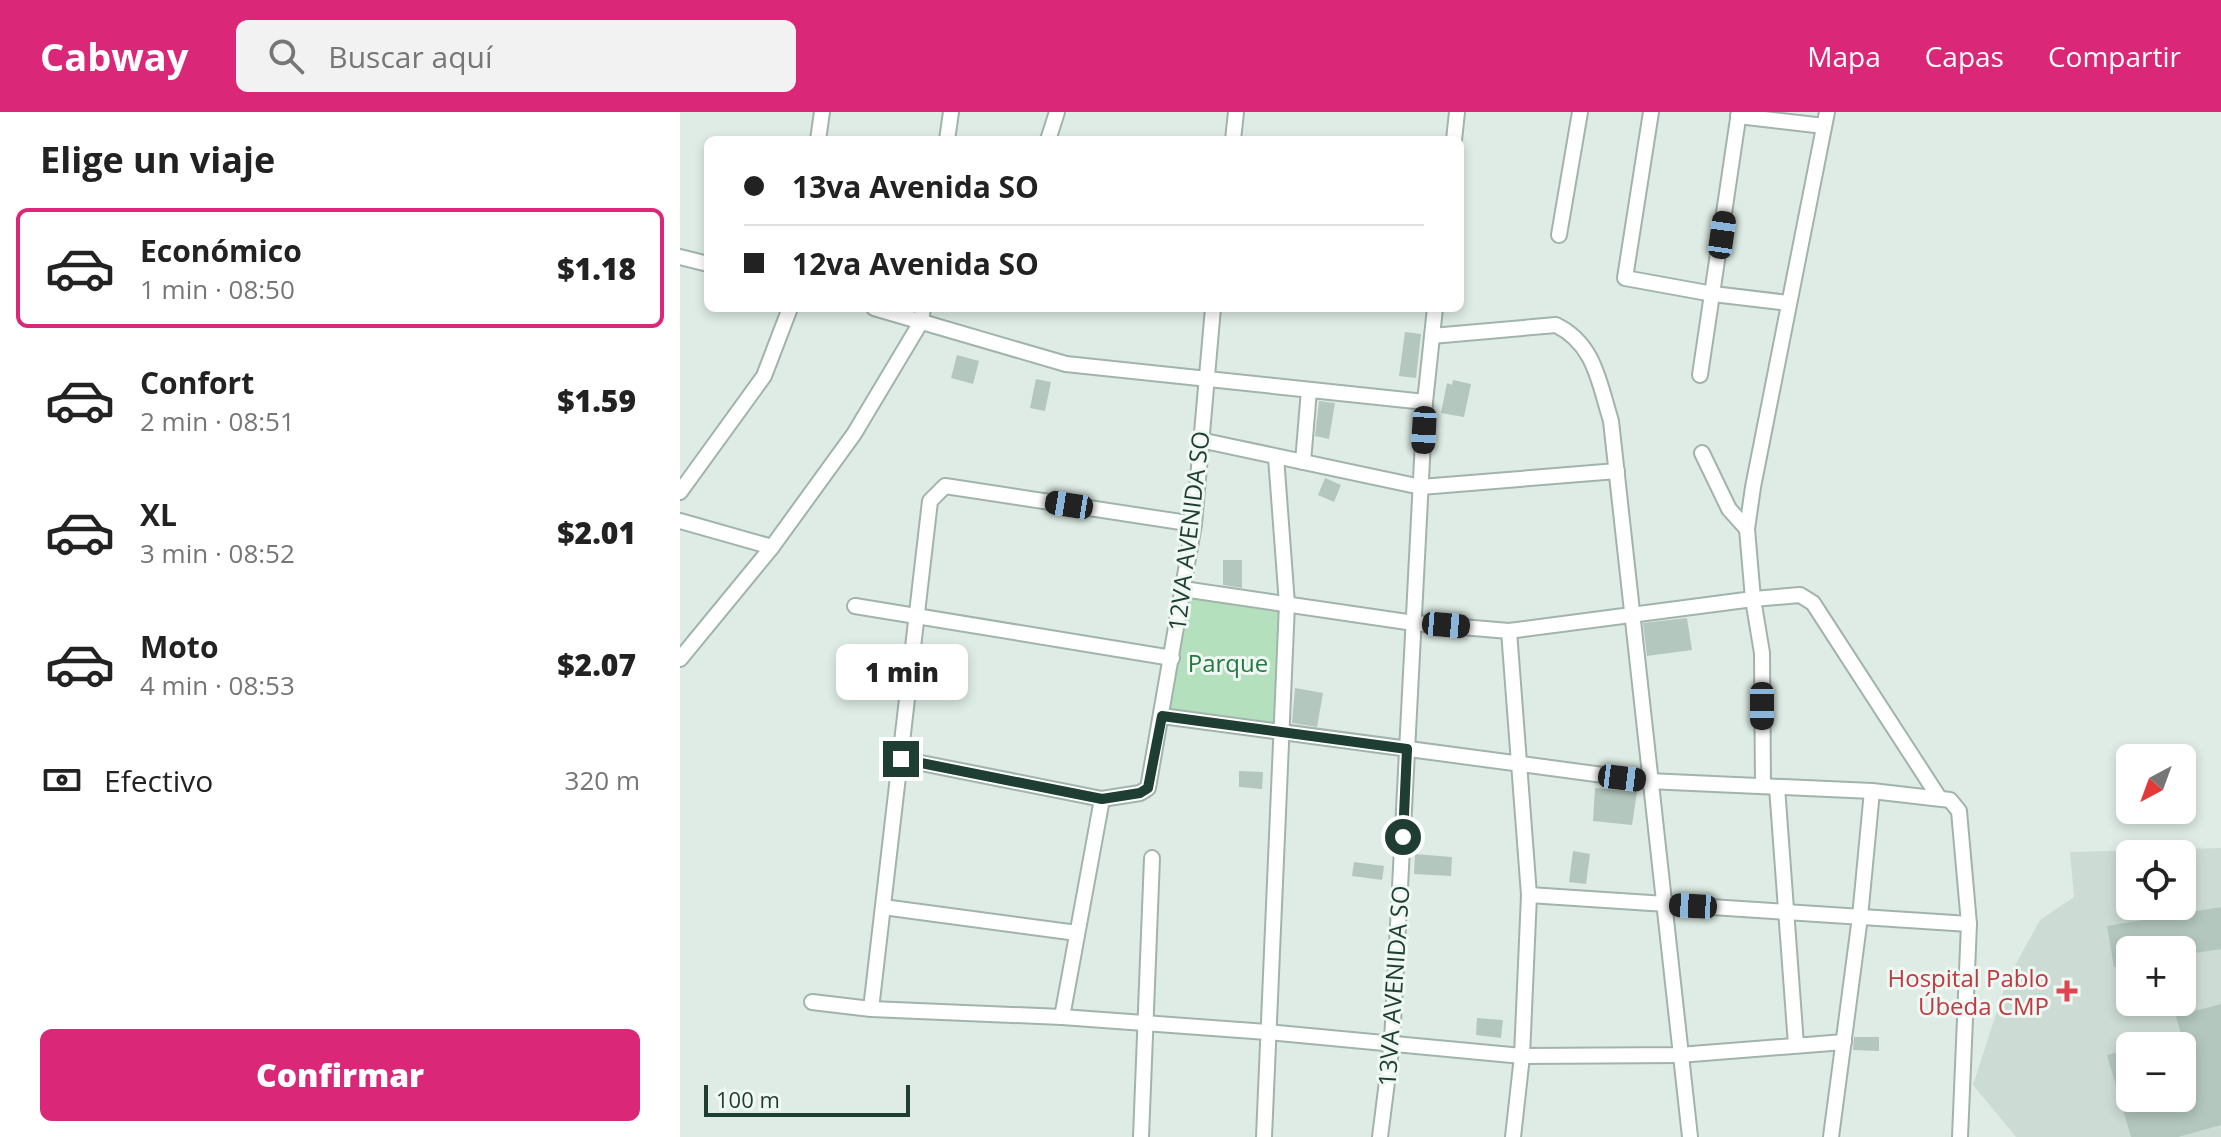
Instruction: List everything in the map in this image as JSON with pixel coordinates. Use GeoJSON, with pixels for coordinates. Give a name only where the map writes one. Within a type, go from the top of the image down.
{"type":"FeatureCollection","features":[{"type":"Feature","properties":{"kind":"street"},"geometry":{"type":"LineString","coordinates":[[819,136],[822,112]]}},
{"type":"Feature","properties":{"kind":"street"},"geometry":{"type":"LineString","coordinates":[[948,136],[951,112]]}},
{"type":"Feature","properties":{"kind":"street"},"geometry":{"type":"LineString","coordinates":[[1049,136],[1057,112]]}},
{"type":"Feature","properties":{"kind":"street"},"geometry":{"type":"LineString","coordinates":[[1233,136],[1236,112]]}},
{"type":"Feature","properties":{"kind":"street"},"geometry":{"type":"LineString","coordinates":[[1454,136],[1457,112]]}},
{"type":"Feature","properties":{"kind":"street"},"geometry":{"type":"LineString","coordinates":[[1559,235],[1580,112]]}},
{"type":"Feature","properties":{"kind":"street"},"geometry":{"type":"LineString","coordinates":[[1651,112],[1624,275],[1628,279],[1713,294],[1789,303]]}},
{"type":"Feature","properties":{"kind":"street"},"geometry":{"type":"LineString","coordinates":[[1700,375],[1739,114],[1826,119],[1747,529],[1753,599],[1762,653],[1770,786],[1796,1045]]}},
{"type":"Feature","properties":{"kind":"street"},"geometry":{"type":"LineString","coordinates":[[680,257],[704,263]]}},
{"type":"Feature","properties":{"kind":"street"},"geometry":{"type":"LineString","coordinates":[[680,492],[764,376],[788,312]]}},
{"type":"Feature","properties":{"kind":"street"},"geometry":{"type":"LineString","coordinates":[[901,312],[922,315],[1066,364],[1425,402]]}},
{"type":"Feature","properties":{"kind":"street","name":"12VA AVENIDA SO"},"geometry":{"type":"LineString","coordinates":[[901,759],[1102,799],[1140,793],[1148,788],[1194,524],[1204,381],[1213,312]]}},
{"type":"Feature","properties":{"kind":"street","name":"13VA AVENIDA SO"},"geometry":{"type":"LineString","coordinates":[[1380,1137],[1392,1042],[1425,402],[1435,312]]}},
{"type":"Feature","properties":{"kind":"street"},"geometry":{"type":"LineString","coordinates":[[683,650],[772,547],[854,434],[922,315]]}},
{"type":"Feature","properties":{"kind":"street"},"geometry":{"type":"LineString","coordinates":[[1432,336],[1556,325],[1571,332],[1588,349],[1611,421],[1634,613],[1648,781],[1690,1137]]}},
{"type":"Feature","properties":{"kind":"street"},"geometry":{"type":"LineString","coordinates":[[1303,462],[1309,390]]}},
{"type":"Feature","properties":{"kind":"street"},"geometry":{"type":"LineString","coordinates":[[1200,440],[1421,487],[1617,471]]}},
{"type":"Feature","properties":{"kind":"street"},"geometry":{"type":"LineString","coordinates":[[1702,453],[1729,509],[1747,529]]}},
{"type":"Feature","properties":{"kind":"street"},"geometry":{"type":"LineString","coordinates":[[1264,1137],[1287,604],[1276,457]]}},
{"type":"Feature","properties":{"kind":"street"},"geometry":{"type":"LineString","coordinates":[[871,1009],[919,618],[930,501],[945,486],[1194,524]]}},
{"type":"Feature","properties":{"kind":"street"},"geometry":{"type":"LineString","coordinates":[[680,521],[772,547]]}},
{"type":"Feature","properties":{"kind":"street"},"geometry":{"type":"LineString","coordinates":[[1183,589],[1414,623],[1509,631],[1634,613],[1800,595],[1813,603],[1938,796]]}},
{"type":"Feature","properties":{"kind":"street"},"geometry":{"type":"LineString","coordinates":[[855,606],[1172,658]]}},
{"type":"Feature","properties":{"kind":"street"},"geometry":{"type":"LineString","coordinates":[[1509,631],[1529,895],[1522,1056],[1513,1137]]}},
{"type":"Feature","properties":{"kind":"street"},"geometry":{"type":"LineString","coordinates":[[1162,716],[1648,781],[1872,791],[1938,796],[1950,800],[1959,811],[1969,924],[1960,1137]]}},
{"type":"Feature","properties":{"kind":"street"},"geometry":{"type":"LineString","coordinates":[[1831,1137],[1860,917],[1872,791]]}},
{"type":"Feature","properties":{"kind":"street"},"geometry":{"type":"LineString","coordinates":[[1062,1017],[1102,799]]}},
{"type":"Feature","properties":{"kind":"street"},"geometry":{"type":"LineString","coordinates":[[1141,1137],[1143,1023],[1152,858]]}},
{"type":"Feature","properties":{"kind":"street"},"geometry":{"type":"LineString","coordinates":[[1529,895],[1969,924]]}},
{"type":"Feature","properties":{"kind":"street"},"geometry":{"type":"LineString","coordinates":[[883,907],[1077,933]]}},
{"type":"Feature","properties":{"kind":"street"},"geometry":{"type":"LineString","coordinates":[[812,1002],[871,1009],[1062,1017],[1267,1032],[1522,1056],[1679,1055],[1844,1042]]}},
{"type":"Feature","properties":{"kind":"shaded area","name":"Hospital Pablo Úbeda CMP"},"geometry":{"type":"Polygon","coordinates":[[[2221,848],[2221,1137],[2016,1137],[1973,1085],[2007,980],[2040,920],[2074,897],[2070,852],[2116,851],[2116,920],[2196,920],[2196,849],[2221,848]]]}},
{"type":"Feature","properties":{"kind":"green space","name":"Parque"},"geometry":{"type":"Polygon","coordinates":[[[1183,589],[1287,604],[1280,732],[1162,716],[1183,589]]]}},
{"type":"Feature","properties":{"kind":"building"},"geometry":{"type":"Polygon","coordinates":[[[1405,332],[1421,334],[1416,378],[1399,376],[1405,332]]]}},
{"type":"Feature","properties":{"kind":"building"},"geometry":{"type":"Polygon","coordinates":[[[957,355],[979,361],[973,384],[951,378],[957,355]]]}},
{"type":"Feature","properties":{"kind":"building"},"geometry":{"type":"Polygon","coordinates":[[[1036,379],[1051,382],[1045,411],[1030,408],[1036,379]]]}},
{"type":"Feature","properties":{"kind":"building"},"geometry":{"type":"Polygon","coordinates":[[[1453,380],[1471,384],[1464,417],[1441,413],[1447,383],[1452,385],[1453,380]]]}},
{"type":"Feature","properties":{"kind":"building"},"geometry":{"type":"Polygon","coordinates":[[[1319,401],[1335,403],[1329,439],[1315,436],[1319,401]]]}},
{"type":"Feature","properties":{"kind":"building"},"geometry":{"type":"Polygon","coordinates":[[[1325,478],[1341,485],[1334,502],[1318,495],[1325,478]]]}},
{"type":"Feature","properties":{"kind":"building"},"geometry":{"type":"Polygon","coordinates":[[[1223,560],[1242,560],[1242,588],[1223,585],[1223,560]]]}},
{"type":"Feature","properties":{"kind":"building"},"geometry":{"type":"Polygon","coordinates":[[[1687,618],[1692,650],[1647,656],[1643,623],[1687,618]]]}},
{"type":"Feature","properties":{"kind":"building"},"geometry":{"type":"Polygon","coordinates":[[[1295,688],[1323,693],[1317,727],[1292,723],[1295,688]]]}},
{"type":"Feature","properties":{"kind":"building"},"geometry":{"type":"Polygon","coordinates":[[[1239,771],[1263,772],[1262,789],[1239,787],[1239,771]]]}},
{"type":"Feature","properties":{"kind":"building"},"geometry":{"type":"Polygon","coordinates":[[[1595,788],[1637,792],[1632,825],[1593,821],[1595,788]]]}},
{"type":"Feature","properties":{"kind":"building"},"geometry":{"type":"Polygon","coordinates":[[[1573,851],[1590,854],[1586,884],[1569,882],[1573,851]]]}},
{"type":"Feature","properties":{"kind":"building"},"geometry":{"type":"Polygon","coordinates":[[[1415,854],[1452,857],[1451,876],[1414,874],[1415,854]]]}},
{"type":"Feature","properties":{"kind":"building"},"geometry":{"type":"Polygon","coordinates":[[[1354,862],[1384,866],[1382,880],[1352,876],[1354,862]]]}},
{"type":"Feature","properties":{"kind":"building"},"geometry":{"type":"Polygon","coordinates":[[[2221,907],[2221,949],[2196,953],[2196,936],[2116,936],[2114,967],[2107,926],[2143,920],[2196,920],[2196,911],[2221,907]]]}},
{"type":"Feature","properties":{"kind":"building"},"geometry":{"type":"Polygon","coordinates":[[[2221,1004],[2221,1125],[2178,1137],[2131,1137],[2124,1112],[2196,1112],[2196,1032],[2180,1032],[2176,1016],[2196,1016],[2196,1011],[2221,1004]]]}},
{"type":"Feature","properties":{"kind":"building"},"geometry":{"type":"Polygon","coordinates":[[[1477,1018],[1503,1020],[1501,1038],[1476,1035],[1477,1018]]]}},
{"type":"Feature","properties":{"kind":"building"},"geometry":{"type":"Polygon","coordinates":[[[1854,1037],[1879,1037],[1879,1051],[1853,1050],[1854,1037]]]}},
{"type":"Feature","properties":{"kind":"building"},"geometry":{"type":"Polygon","coordinates":[[[2116,1053],[2116,1086],[2107,1055],[2116,1053]]]}},
{"type":"Feature","properties":{"kind":"place","name":"Hospital Pablo Úbeda CMP"},"geometry":{"type":"Point","coordinates":[2067,991]}},
{"type":"Feature","properties":{"kind":"route"},"geometry":{"type":"LineString","coordinates":[[901,759],[1102,799],[1140,793],[1148,788],[1152,781],[1162,716],[1407,749],[1403,837]]}}]}
